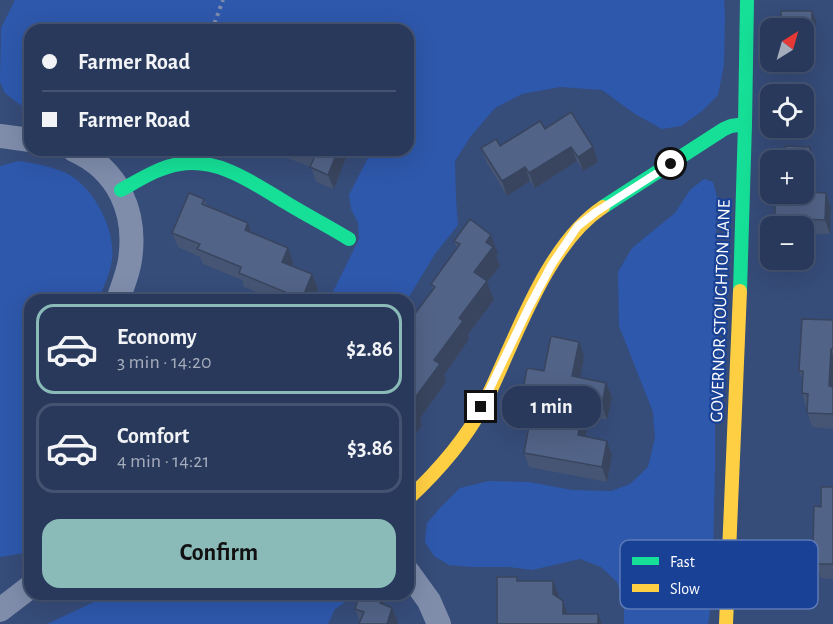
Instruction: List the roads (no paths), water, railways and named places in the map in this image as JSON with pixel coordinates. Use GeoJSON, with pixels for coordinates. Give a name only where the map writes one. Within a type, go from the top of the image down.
{"type":"FeatureCollection","features":[{"type":"Feature","properties":{"kind":"street","name":"GOVERNOR STOUGHTON LANE"},"geometry":{"type":"LineString","coordinates":[[730,540],[745,124],[747,0]]}},
{"type":"Feature","properties":{"kind":"street"},"geometry":{"type":"LineString","coordinates":[[414,493],[444,463],[465,437],[552,264],[578,226],[724,129],[745,124]]}},
{"type":"Feature","properties":{"kind":"street"},"geometry":{"type":"LineString","coordinates":[[0,136],[24,139]]}},
{"type":"Feature","properties":{"kind":"street"},"geometry":{"type":"LineString","coordinates":[[85,156],[104,170],[121,190],[126,204],[131,248],[127,275],[120,294]]}},
{"type":"Feature","properties":{"kind":"street"},"geometry":{"type":"LineString","coordinates":[[121,190],[169,167],[193,163],[218,166],[243,177],[349,239]]}},
{"type":"Feature","properties":{"kind":"street"},"geometry":{"type":"LineString","coordinates":[[414,580],[429,601],[439,624]]}},
{"type":"Feature","properties":{"kind":"street"},"geometry":{"type":"LineString","coordinates":[[0,610],[24,592]]}},
{"type":"Feature","properties":{"kind":"street","name":"GOVERNOR STOUGHTON LANE"},"geometry":{"type":"LineString","coordinates":[[726,624],[727,609]]}}]}
